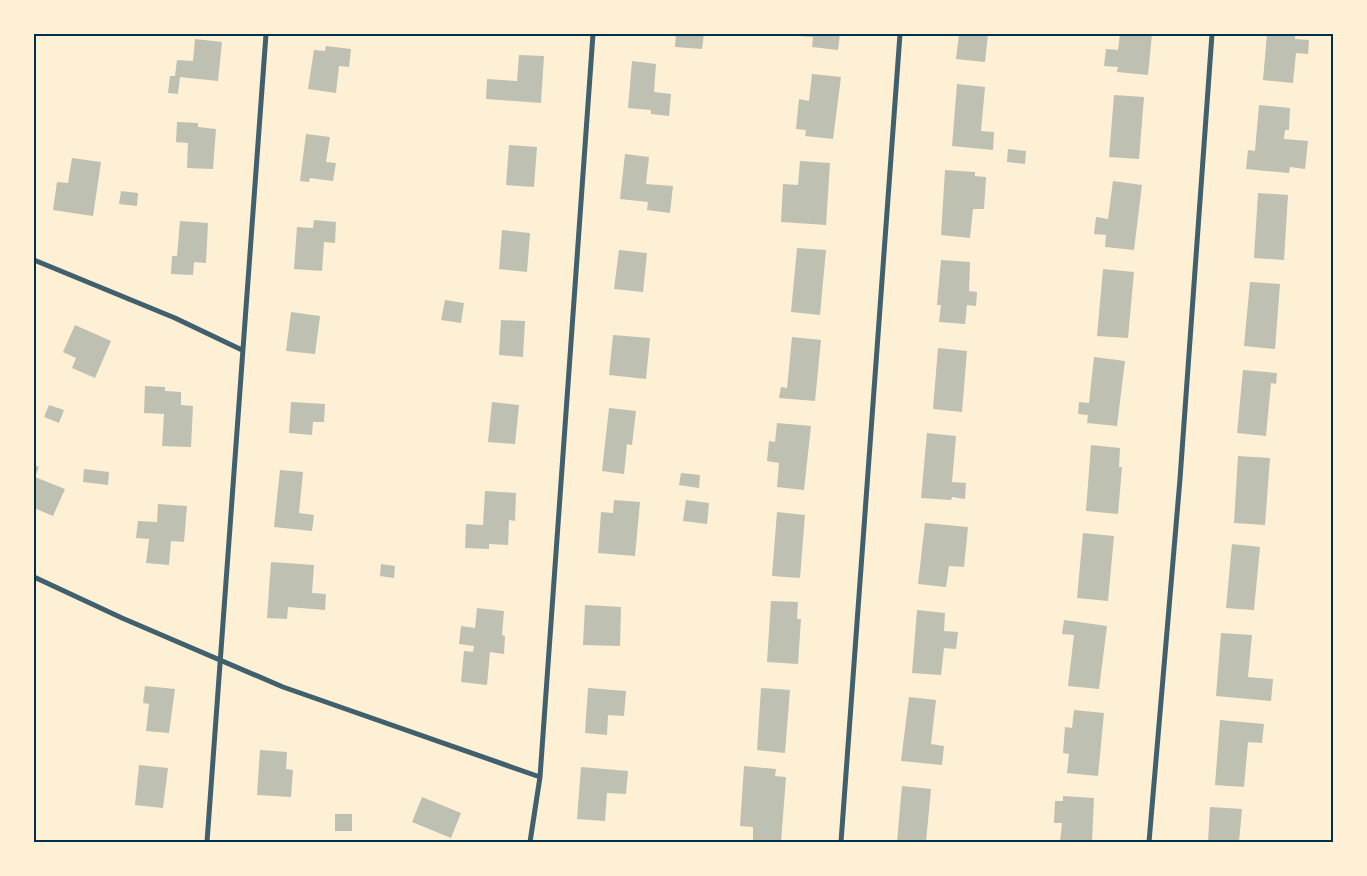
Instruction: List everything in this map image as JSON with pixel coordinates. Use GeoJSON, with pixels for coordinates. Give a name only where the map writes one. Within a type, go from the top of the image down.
{"type":"FeatureCollection","features":[{"type":"Feature","properties":{"kind":"street"},"geometry":{"type":"LineString","coordinates":[[207,842],[266,34]]}},
{"type":"Feature","properties":{"kind":"street"},"geometry":{"type":"LineString","coordinates":[[530,842],[540,777],[593,34]]}},
{"type":"Feature","properties":{"kind":"street"},"geometry":{"type":"LineString","coordinates":[[841,842],[900,34]]}},
{"type":"Feature","properties":{"kind":"street"},"geometry":{"type":"LineString","coordinates":[[1149,842],[1180,479],[1212,34]]}},
{"type":"Feature","properties":{"kind":"street"},"geometry":{"type":"LineString","coordinates":[[34,260],[175,318],[242,350]]}},
{"type":"Feature","properties":{"kind":"street"},"geometry":{"type":"LineString","coordinates":[[34,576],[122,618],[283,687],[540,777]]}},
{"type":"Feature","properties":{"kind":"building"},"geometry":{"type":"Polygon","coordinates":[[[676,34],[704,34],[702,49],[675,47],[676,34]]]}},
{"type":"Feature","properties":{"kind":"building"},"geometry":{"type":"Polygon","coordinates":[[[799,34],[840,34],[838,50],[812,47],[813,37],[799,36],[799,34]]]}},
{"type":"Feature","properties":{"kind":"building"},"geometry":{"type":"Polygon","coordinates":[[[959,34],[988,34],[985,62],[956,59],[959,34]]]}},
{"type":"Feature","properties":{"kind":"building"},"geometry":{"type":"Polygon","coordinates":[[[1120,34],[1152,34],[1148,75],[1117,72],[1118,67],[1104,66],[1106,49],[1118,50],[1120,34]]]}},
{"type":"Feature","properties":{"kind":"building"},"geometry":{"type":"Polygon","coordinates":[[[1267,34],[1295,34],[1295,39],[1309,40],[1308,54],[1296,53],[1293,83],[1263,80],[1267,34]]]}},
{"type":"Feature","properties":{"kind":"building"},"geometry":{"type":"Polygon","coordinates":[[[195,39],[222,42],[218,81],[180,77],[178,94],[168,93],[170,76],[175,76],[177,60],[193,61],[195,39]]]}},
{"type":"Feature","properties":{"kind":"building"},"geometry":{"type":"Polygon","coordinates":[[[326,46],[351,49],[349,67],[339,66],[336,93],[308,89],[314,50],[325,51],[326,46]]]}},
{"type":"Feature","properties":{"kind":"building"},"geometry":{"type":"Polygon","coordinates":[[[519,55],[544,56],[541,103],[486,99],[487,79],[517,81],[519,55]]]}},
{"type":"Feature","properties":{"kind":"building"},"geometry":{"type":"Polygon","coordinates":[[[632,61],[656,64],[654,92],[671,94],[669,116],[651,114],[651,110],[628,108],[632,61]]]}},
{"type":"Feature","properties":{"kind":"building"},"geometry":{"type":"Polygon","coordinates":[[[812,74],[841,77],[833,139],[805,136],[806,130],[796,129],[799,99],[809,101],[812,74]]]}},
{"type":"Feature","properties":{"kind":"building"},"geometry":{"type":"Polygon","coordinates":[[[957,84],[985,87],[981,131],[994,132],[993,150],[952,146],[957,84]]]}},
{"type":"Feature","properties":{"kind":"building"},"geometry":{"type":"Polygon","coordinates":[[[1114,95],[1144,97],[1139,159],[1109,157],[1114,95]]]}},
{"type":"Feature","properties":{"kind":"building"},"geometry":{"type":"Polygon","coordinates":[[[1259,105],[1290,108],[1289,130],[1285,130],[1284,139],[1308,141],[1305,169],[1290,167],[1289,173],[1246,169],[1248,150],[1255,151],[1259,105]]]}},
{"type":"Feature","properties":{"kind":"building"},"geometry":{"type":"Polygon","coordinates":[[[177,122],[198,123],[198,127],[216,129],[213,169],[187,168],[188,143],[176,142],[177,122]]]}},
{"type":"Feature","properties":{"kind":"building"},"geometry":{"type":"Polygon","coordinates":[[[306,134],[330,137],[326,162],[336,163],[333,181],[310,178],[309,182],[300,181],[306,134]]]}},
{"type":"Feature","properties":{"kind":"building"},"geometry":{"type":"Polygon","coordinates":[[[509,145],[537,147],[534,187],[506,185],[509,145]]]}},
{"type":"Feature","properties":{"kind":"building"},"geometry":{"type":"Polygon","coordinates":[[[1008,149],[1026,151],[1025,164],[1007,162],[1008,149]]]}},
{"type":"Feature","properties":{"kind":"building"},"geometry":{"type":"Polygon","coordinates":[[[625,154],[649,157],[646,184],[673,186],[670,213],[647,210],[648,202],[620,199],[625,154]]]}},
{"type":"Feature","properties":{"kind":"building"},"geometry":{"type":"Polygon","coordinates":[[[72,158],[101,162],[93,216],[53,210],[57,182],[68,183],[72,158]]]}},
{"type":"Feature","properties":{"kind":"building"},"geometry":{"type":"Polygon","coordinates":[[[800,161],[830,163],[826,225],[781,222],[783,184],[798,185],[800,161]]]}},
{"type":"Feature","properties":{"kind":"building"},"geometry":{"type":"Polygon","coordinates":[[[945,170],[975,172],[975,176],[986,177],[984,209],[973,209],[970,238],[941,235],[945,170]]]}},
{"type":"Feature","properties":{"kind":"building"},"geometry":{"type":"Polygon","coordinates":[[[1113,181],[1142,185],[1134,250],[1105,247],[1106,235],[1094,234],[1096,217],[1108,219],[1113,181]]]}},
{"type":"Feature","properties":{"kind":"building"},"geometry":{"type":"Polygon","coordinates":[[[121,191],[138,193],[137,206],[119,204],[121,191]]]}},
{"type":"Feature","properties":{"kind":"building"},"geometry":{"type":"Polygon","coordinates":[[[1258,193],[1288,195],[1284,260],[1254,258],[1258,193]]]}},
{"type":"Feature","properties":{"kind":"building"},"geometry":{"type":"Polygon","coordinates":[[[314,220],[336,222],[335,243],[324,242],[322,271],[294,269],[297,227],[313,228],[314,220]]]}},
{"type":"Feature","properties":{"kind":"building"},"geometry":{"type":"Polygon","coordinates":[[[180,221],[208,223],[206,263],[194,262],[193,275],[171,274],[172,256],[177,256],[180,221]]]}},
{"type":"Feature","properties":{"kind":"building"},"geometry":{"type":"Polygon","coordinates":[[[502,230],[530,233],[527,272],[499,269],[502,230]]]}},
{"type":"Feature","properties":{"kind":"building"},"geometry":{"type":"Polygon","coordinates":[[[797,248],[826,250],[820,315],[791,312],[797,248]]]}},
{"type":"Feature","properties":{"kind":"building"},"geometry":{"type":"Polygon","coordinates":[[[619,250],[647,253],[643,292],[614,289],[619,250]]]}},
{"type":"Feature","properties":{"kind":"building"},"geometry":{"type":"Polygon","coordinates":[[[941,260],[970,262],[969,291],[977,292],[976,306],[967,305],[965,324],[939,322],[941,305],[937,305],[941,260]]]}},
{"type":"Feature","properties":{"kind":"building"},"geometry":{"type":"Polygon","coordinates":[[[1103,269],[1134,272],[1128,338],[1097,336],[1103,269]]]}},
{"type":"Feature","properties":{"kind":"building"},"geometry":{"type":"Polygon","coordinates":[[[1250,282],[1280,284],[1275,349],[1244,346],[1250,282]]]}},
{"type":"Feature","properties":{"kind":"building"},"geometry":{"type":"Polygon","coordinates":[[[445,300],[464,303],[461,323],[441,320],[445,300]]]}},
{"type":"Feature","properties":{"kind":"building"},"geometry":{"type":"Polygon","coordinates":[[[291,312],[320,316],[315,354],[286,351],[291,312]]]}},
{"type":"Feature","properties":{"kind":"building"},"geometry":{"type":"Polygon","coordinates":[[[501,320],[525,321],[523,357],[499,355],[501,320]]]}},
{"type":"Feature","properties":{"kind":"building"},"geometry":{"type":"Polygon","coordinates":[[[75,325],[111,341],[95,378],[72,368],[76,358],[63,352],[75,325]]]}},
{"type":"Feature","properties":{"kind":"building"},"geometry":{"type":"Polygon","coordinates":[[[613,335],[650,338],[646,379],[609,375],[613,335]]]}},
{"type":"Feature","properties":{"kind":"building"},"geometry":{"type":"Polygon","coordinates":[[[792,337],[821,340],[815,401],[779,398],[781,387],[787,388],[792,337]]]}},
{"type":"Feature","properties":{"kind":"building"},"geometry":{"type":"Polygon","coordinates":[[[938,348],[967,351],[962,412],[933,409],[938,348]]]}},
{"type":"Feature","properties":{"kind":"building"},"geometry":{"type":"Polygon","coordinates":[[[1094,357],[1125,361],[1117,426],[1087,423],[1088,415],[1078,414],[1079,402],[1089,403],[1094,357]]]}},
{"type":"Feature","properties":{"kind":"building"},"geometry":{"type":"Polygon","coordinates":[[[1243,370],[1277,373],[1276,384],[1271,383],[1266,436],[1237,433],[1243,370]]]}},
{"type":"Feature","properties":{"kind":"building"},"geometry":{"type":"Polygon","coordinates":[[[145,386],[165,387],[165,391],[181,392],[181,405],[193,406],[191,447],[162,446],[164,414],[144,413],[145,386]]]}},
{"type":"Feature","properties":{"kind":"building"},"geometry":{"type":"Polygon","coordinates":[[[291,402],[325,404],[324,422],[313,422],[312,435],[289,433],[291,402]]]}},
{"type":"Feature","properties":{"kind":"building"},"geometry":{"type":"Polygon","coordinates":[[[492,402],[519,405],[515,444],[488,442],[492,402]]]}},
{"type":"Feature","properties":{"kind":"building"},"geometry":{"type":"Polygon","coordinates":[[[49,405],[64,410],[59,423],[44,417],[49,405]]]}},
{"type":"Feature","properties":{"kind":"building"},"geometry":{"type":"Polygon","coordinates":[[[609,408],[636,411],[632,445],[627,444],[624,474],[602,471],[609,408]]]}},
{"type":"Feature","properties":{"kind":"building"},"geometry":{"type":"Polygon","coordinates":[[[777,423],[811,426],[804,490],[777,487],[779,463],[767,461],[769,441],[775,442],[777,423]]]}},
{"type":"Feature","properties":{"kind":"building"},"geometry":{"type":"Polygon","coordinates":[[[927,433],[956,436],[952,482],[966,483],[965,499],[952,497],[951,500],[921,498],[927,433]]]}},
{"type":"Feature","properties":{"kind":"building"},"geometry":{"type":"Polygon","coordinates":[[[1091,445],[1120,448],[1119,467],[1122,467],[1118,514],[1086,511],[1091,445]]]}},
{"type":"Feature","properties":{"kind":"building"},"geometry":{"type":"Polygon","coordinates":[[[1238,456],[1270,458],[1265,525],[1234,523],[1238,456]]]}},
{"type":"Feature","properties":{"kind":"building"},"geometry":{"type":"Polygon","coordinates":[[[34,465],[39,467],[35,477],[65,489],[53,516],[34,508],[34,465]]]}},
{"type":"Feature","properties":{"kind":"building"},"geometry":{"type":"Polygon","coordinates":[[[84,469],[109,472],[108,485],[83,482],[84,469]]]}},
{"type":"Feature","properties":{"kind":"building"},"geometry":{"type":"Polygon","coordinates":[[[280,470],[303,472],[299,513],[314,515],[312,531],[274,527],[280,470]]]}},
{"type":"Feature","properties":{"kind":"building"},"geometry":{"type":"Polygon","coordinates":[[[681,473],[700,475],[699,488],[679,485],[681,473]]]}},
{"type":"Feature","properties":{"kind":"building"},"geometry":{"type":"Polygon","coordinates":[[[485,491],[516,493],[515,521],[509,520],[508,545],[489,544],[489,549],[465,548],[466,524],[483,525],[485,491]]]}},
{"type":"Feature","properties":{"kind":"building"},"geometry":{"type":"Polygon","coordinates":[[[614,500],[640,502],[635,556],[598,553],[601,512],[613,513],[614,500]]]}},
{"type":"Feature","properties":{"kind":"building"},"geometry":{"type":"Polygon","coordinates":[[[686,500],[709,503],[707,524],[683,521],[686,500]]]}},
{"type":"Feature","properties":{"kind":"building"},"geometry":{"type":"Polygon","coordinates":[[[158,504],[187,506],[184,542],[171,541],[169,565],[146,563],[149,539],[136,538],[138,521],[157,522],[158,504]]]}},
{"type":"Feature","properties":{"kind":"building"},"geometry":{"type":"Polygon","coordinates":[[[777,512],[805,515],[800,578],[772,576],[777,512]]]}},
{"type":"Feature","properties":{"kind":"building"},"geometry":{"type":"Polygon","coordinates":[[[925,523],[968,527],[964,567],[949,566],[946,587],[918,584],[925,523]]]}},
{"type":"Feature","properties":{"kind":"building"},"geometry":{"type":"Polygon","coordinates":[[[1083,533],[1114,536],[1108,601],[1077,598],[1083,533]]]}},
{"type":"Feature","properties":{"kind":"building"},"geometry":{"type":"Polygon","coordinates":[[[1232,544],[1260,547],[1254,610],[1226,608],[1232,544]]]}},
{"type":"Feature","properties":{"kind":"building"},"geometry":{"type":"Polygon","coordinates":[[[271,562],[314,565],[312,593],[326,594],[325,610],[288,607],[287,619],[267,618],[271,562]]]}},
{"type":"Feature","properties":{"kind":"building"},"geometry":{"type":"Polygon","coordinates":[[[381,564],[395,566],[394,578],[380,576],[381,564]]]}},
{"type":"Feature","properties":{"kind":"building"},"geometry":{"type":"Polygon","coordinates":[[[771,601],[798,602],[797,619],[801,619],[798,664],[767,662],[771,601]]]}},
{"type":"Feature","properties":{"kind":"building"},"geometry":{"type":"Polygon","coordinates":[[[585,605],[621,607],[620,646],[583,645],[585,605]]]}},
{"type":"Feature","properties":{"kind":"building"},"geometry":{"type":"Polygon","coordinates":[[[477,608],[504,611],[502,635],[505,636],[504,654],[490,652],[487,685],[461,682],[464,651],[473,652],[474,646],[459,644],[461,626],[475,628],[477,608]]]}},
{"type":"Feature","properties":{"kind":"building"},"geometry":{"type":"Polygon","coordinates":[[[917,610],[945,613],[944,631],[958,632],[956,649],[944,648],[941,675],[912,673],[917,610]]]}},
{"type":"Feature","properties":{"kind":"building"},"geometry":{"type":"Polygon","coordinates":[[[1064,620],[1107,626],[1099,689],[1068,686],[1074,635],[1062,634],[1064,620]]]}},
{"type":"Feature","properties":{"kind":"building"},"geometry":{"type":"Polygon","coordinates":[[[1221,633],[1252,635],[1248,677],[1273,679],[1271,701],[1216,696],[1221,633]]]}},
{"type":"Feature","properties":{"kind":"building"},"geometry":{"type":"Polygon","coordinates":[[[145,686],[175,689],[169,733],[146,731],[149,704],[143,703],[145,686]]]}},
{"type":"Feature","properties":{"kind":"building"},"geometry":{"type":"Polygon","coordinates":[[[588,688],[626,691],[624,716],[608,715],[607,735],[585,733],[588,688]]]}},
{"type":"Feature","properties":{"kind":"building"},"geometry":{"type":"Polygon","coordinates":[[[761,688],[790,690],[785,753],[757,750],[761,688]]]}},
{"type":"Feature","properties":{"kind":"building"},"geometry":{"type":"Polygon","coordinates":[[[909,697],[936,700],[931,744],[944,746],[942,765],[901,761],[909,697]]]}},
{"type":"Feature","properties":{"kind":"building"},"geometry":{"type":"Polygon","coordinates":[[[1074,710],[1104,713],[1098,776],[1067,773],[1069,754],[1063,753],[1065,727],[1072,728],[1074,710]]]}},
{"type":"Feature","properties":{"kind":"building"},"geometry":{"type":"Polygon","coordinates":[[[1220,720],[1264,724],[1262,743],[1248,742],[1244,787],[1215,785],[1220,720]]]}},
{"type":"Feature","properties":{"kind":"building"},"geometry":{"type":"Polygon","coordinates":[[[260,750],[287,752],[286,769],[293,770],[291,797],[257,795],[260,750]]]}},
{"type":"Feature","properties":{"kind":"building"},"geometry":{"type":"Polygon","coordinates":[[[139,765],[168,768],[163,808],[135,805],[139,765]]]}},
{"type":"Feature","properties":{"kind":"building"},"geometry":{"type":"Polygon","coordinates":[[[744,766],[776,769],[775,776],[786,777],[781,842],[753,840],[753,827],[740,826],[744,766]]]}},
{"type":"Feature","properties":{"kind":"building"},"geometry":{"type":"Polygon","coordinates":[[[581,767],[628,771],[626,794],[607,793],[605,821],[577,819],[581,767]]]}},
{"type":"Feature","properties":{"kind":"building"},"geometry":{"type":"Polygon","coordinates":[[[902,786],[931,789],[926,842],[897,842],[902,786]]]}},
{"type":"Feature","properties":{"kind":"building"},"geometry":{"type":"Polygon","coordinates":[[[1063,796],[1094,798],[1092,842],[1060,842],[1062,823],[1054,823],[1055,801],[1063,801],[1063,796]]]}},
{"type":"Feature","properties":{"kind":"building"},"geometry":{"type":"Polygon","coordinates":[[[422,797],[461,813],[451,838],[412,822],[422,797]]]}},
{"type":"Feature","properties":{"kind":"building"},"geometry":{"type":"Polygon","coordinates":[[[1210,807],[1242,809],[1239,842],[1208,842],[1210,807]]]}},
{"type":"Feature","properties":{"kind":"building"},"geometry":{"type":"Polygon","coordinates":[[[335,814],[352,814],[352,831],[335,831],[335,814]]]}}]}
